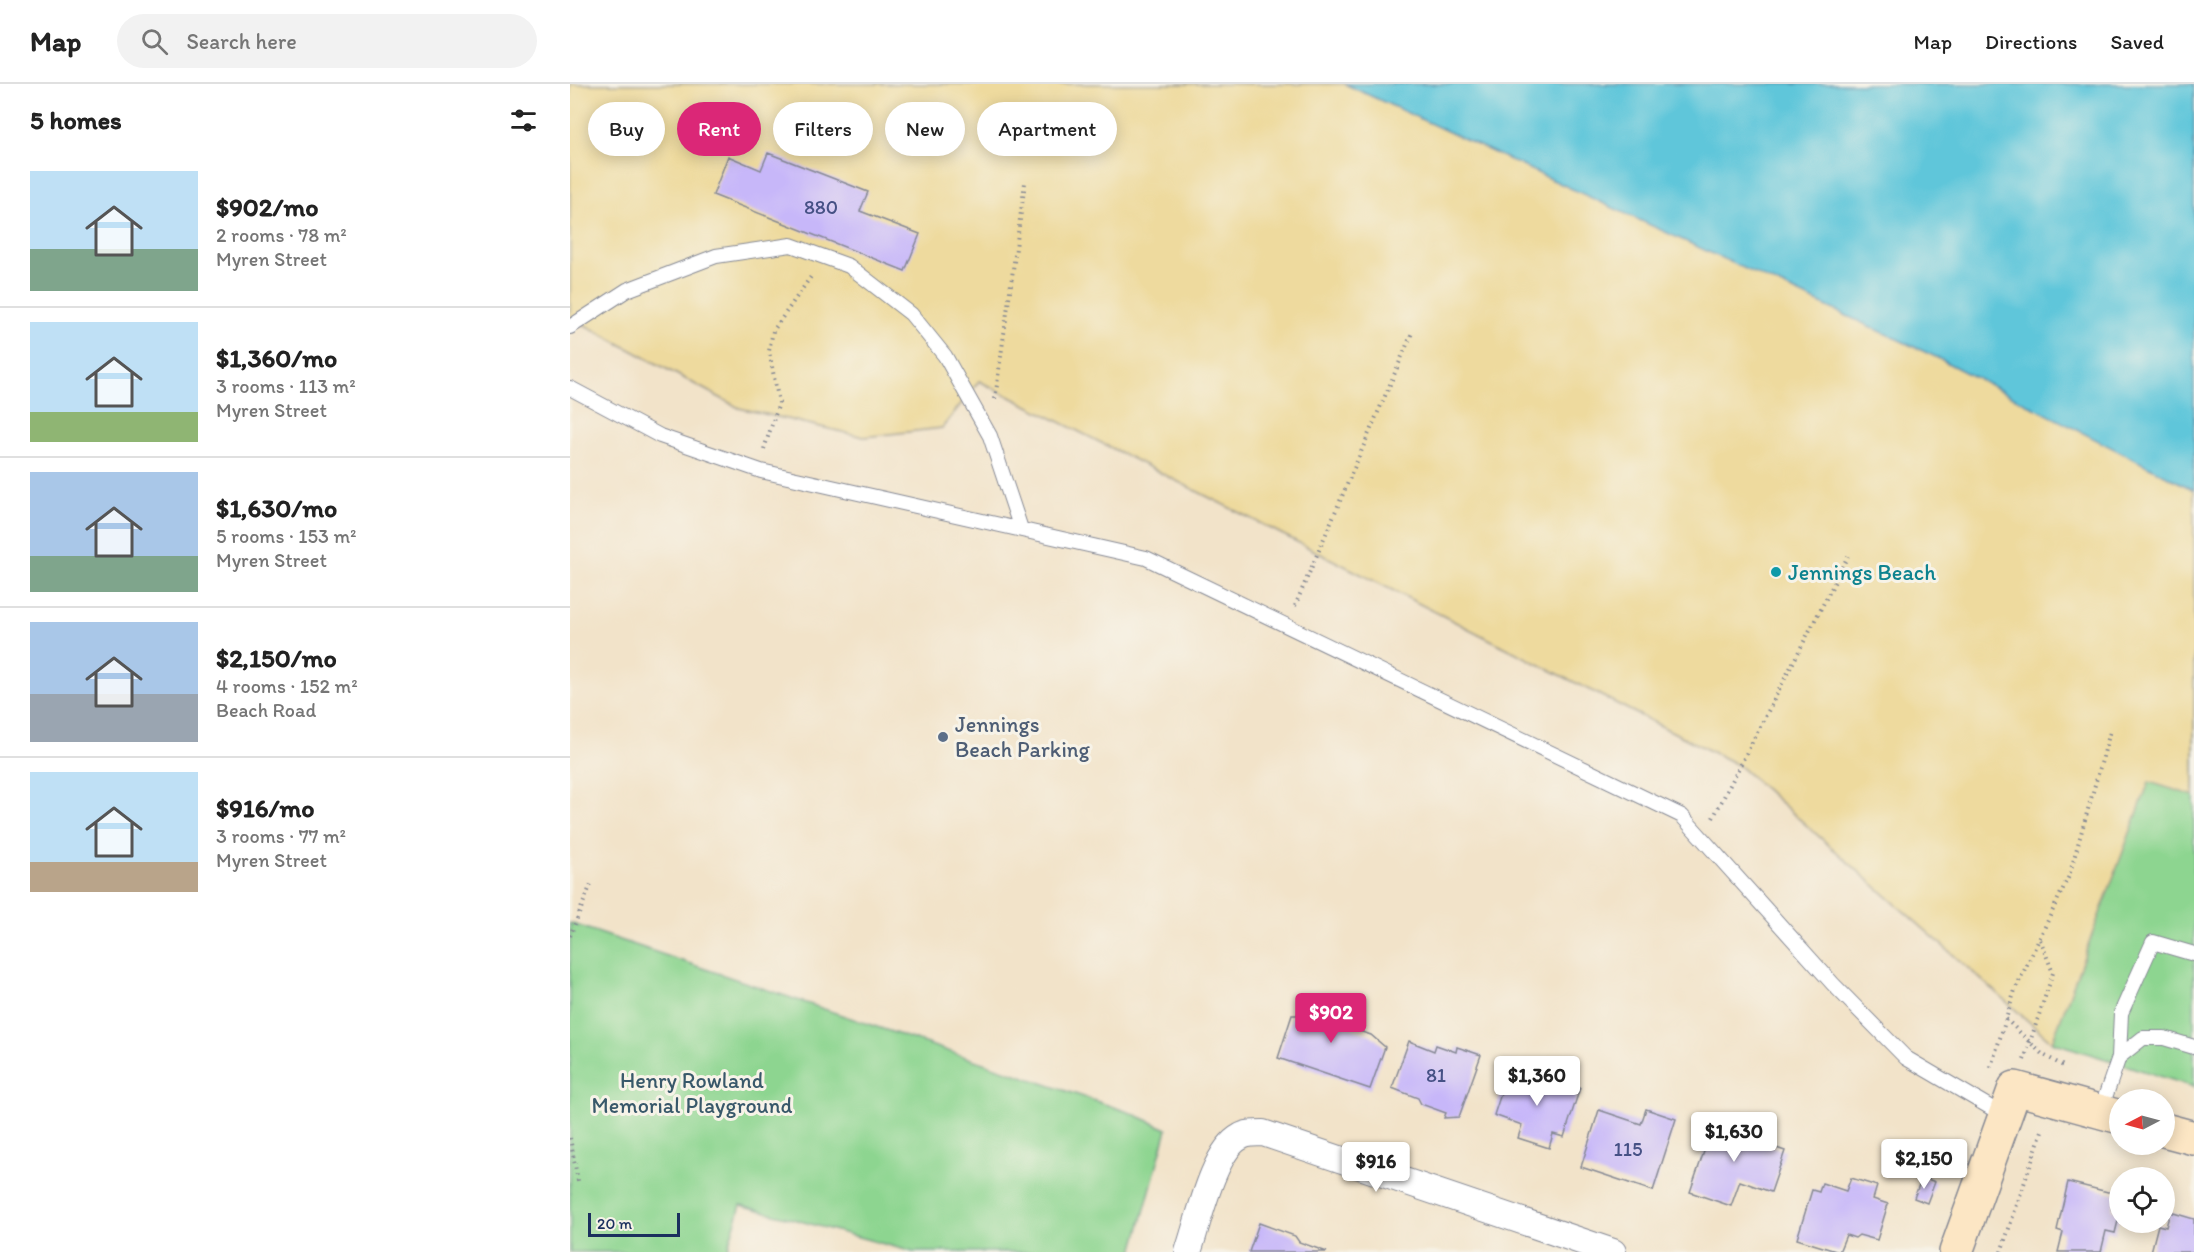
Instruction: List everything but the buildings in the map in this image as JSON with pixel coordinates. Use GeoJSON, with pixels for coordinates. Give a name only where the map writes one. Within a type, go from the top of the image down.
{"type":"FeatureCollection","features":[{"type":"Feature","properties":{"kind":"street"},"geometry":{"type":"LineString","coordinates":[[1956,1252],[2000,1102],[2109,1115]]}},
{"type":"Feature","properties":{"kind":"street"},"geometry":{"type":"LineString","coordinates":[[1188,1252],[1220,1160],[1229,1146],[1240,1137],[1263,1133],[1613,1252]]}},
{"type":"Feature","properties":{"kind":"street"},"geometry":{"type":"LineString","coordinates":[[2175,1133],[2194,1138]]}},
{"type":"Feature","properties":{"kind":"lane"},"geometry":{"type":"LineString","coordinates":[[570,327],[627,290],[716,256],[791,245],[849,266],[911,314],[945,356],[990,436],[1021,530]]}},
{"type":"Feature","properties":{"kind":"lane"},"geometry":{"type":"LineString","coordinates":[[570,388],[660,436],[755,469],[1146,558],[1682,816],[1701,840],[1833,984],[1906,1058],[2000,1102]]}},
{"type":"Feature","properties":{"kind":"lane"},"geometry":{"type":"LineString","coordinates":[[2114,1089],[2119,1058],[2121,1013],[2152,942],[2194,954]]}},
{"type":"Feature","properties":{"kind":"lane"},"geometry":{"type":"LineString","coordinates":[[2119,1058],[2143,1038],[2164,1038],[2194,1047]]}},
{"type":"Feature","properties":{"kind":"path"},"geometry":{"type":"LineString","coordinates":[[990,436],[1024,183]]}},
{"type":"Feature","properties":{"kind":"path"},"geometry":{"type":"LineString","coordinates":[[755,469],[771,431],[779,403],[769,351],[772,331],[817,269],[821,256]]}},
{"type":"Feature","properties":{"kind":"path"},"geometry":{"type":"LineString","coordinates":[[1287,626],[1413,333]]}},
{"type":"Feature","properties":{"kind":"path"},"geometry":{"type":"LineString","coordinates":[[1701,840],[1848,556]]}},
{"type":"Feature","properties":{"kind":"path"},"geometry":{"type":"LineString","coordinates":[[2000,1102],[2015,990],[2069,876],[2110,732]]}},
{"type":"Feature","properties":{"kind":"path"},"geometry":{"type":"LineString","coordinates":[[570,936],[591,884]]}},
{"type":"Feature","properties":{"kind":"path"},"geometry":{"type":"LineString","coordinates":[[2000,1102],[2053,973],[2040,939]]}},
{"type":"Feature","properties":{"kind":"path"},"geometry":{"type":"LineString","coordinates":[[570,1138],[578,1181]]}},
{"type":"Feature","properties":{"kind":"green space"},"geometry":{"type":"Polygon","coordinates":[[[2194,655],[2194,1087],[2052,1042],[2194,655]]]}},
{"type":"Feature","properties":{"kind":"green space","name":"Henry Rowland Memorial Playground"},"geometry":{"type":"Polygon","coordinates":[[[570,923],[1131,1113],[1167,1129],[1133,1252],[913,1252],[741,1205],[726,1252],[570,1252],[570,923]]]}},
{"type":"Feature","properties":{"kind":"sand","name":"Jennings Beach"},"geometry":{"type":"Polygon","coordinates":[[[570,84],[1345,84],[1934,356],[2194,490],[2194,796],[2149,782],[2052,1042],[1738,765],[979,381],[942,428],[864,437],[739,408],[570,317],[570,84]]]}},
{"type":"Feature","properties":{"kind":"water"},"geometry":{"type":"Polygon","coordinates":[[[1345,84],[2194,84],[2194,490],[1934,356],[1345,84]]]}},
{"type":"Feature","properties":{"kind":"place","name":"Jennings Beach"},"geometry":{"type":"Point","coordinates":[1776,572]}},
{"type":"Feature","properties":{"kind":"place","name":"Jennings Beach Parking"},"geometry":{"type":"Point","coordinates":[943,737]}}]}
